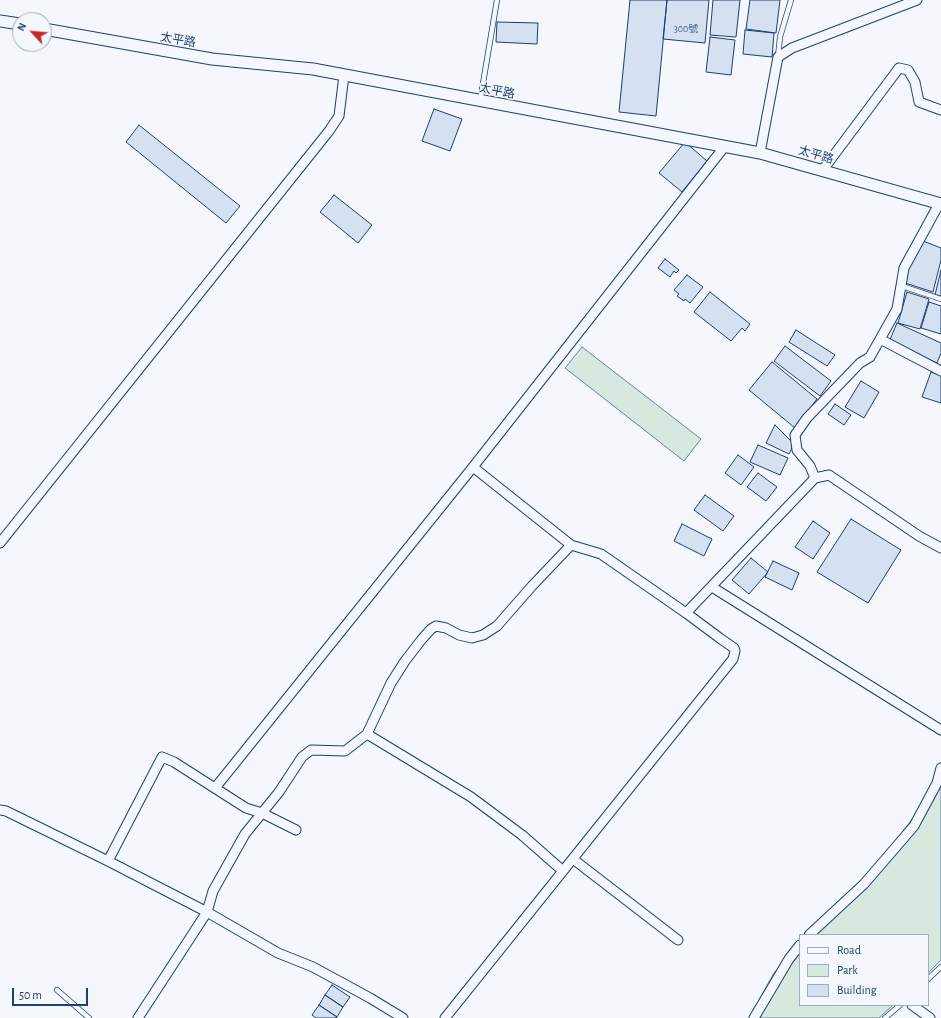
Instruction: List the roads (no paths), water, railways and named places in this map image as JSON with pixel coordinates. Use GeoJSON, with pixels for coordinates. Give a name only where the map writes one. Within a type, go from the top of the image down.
{"type":"FeatureCollection","features":[{"type":"Feature","properties":{"kind":"street"},"geometry":{"type":"LineString","coordinates":[[760,153],[778,57],[792,48],[917,0]]}},
{"type":"Feature","properties":{"kind":"street","name":"太平路"},"geometry":{"type":"LineString","coordinates":[[52,29],[212,59],[313,69],[725,146],[760,153],[940,204]]}},
{"type":"Feature","properties":{"kind":"street"},"geometry":{"type":"LineString","coordinates":[[822,170],[899,68],[908,70],[915,82],[920,102],[941,110]]}},
{"type":"Feature","properties":{"kind":"street"},"geometry":{"type":"LineString","coordinates":[[0,543],[329,131],[339,116],[344,75]]}},
{"type":"Feature","properties":{"kind":"street"},"geometry":{"type":"LineString","coordinates":[[215,788],[473,467],[725,146]]}},
{"type":"Feature","properties":{"kind":"street"},"geometry":{"type":"LineString","coordinates":[[815,478],[810,466],[797,450],[795,434],[807,418],[860,363],[870,358],[897,309],[904,268],[940,204]]}},
{"type":"Feature","properties":{"kind":"street"},"geometry":{"type":"LineString","coordinates":[[880,339],[941,371]]}},
{"type":"Feature","properties":{"kind":"street"},"geometry":{"type":"LineString","coordinates":[[445,1018],[733,659],[735,651],[734,648],[686,613],[601,554],[571,545],[473,467]]}},
{"type":"Feature","properties":{"kind":"street"},"geometry":{"type":"LineString","coordinates":[[686,613],[815,478],[828,475],[918,536],[941,548]]}},
{"type":"Feature","properties":{"kind":"street"},"geometry":{"type":"LineString","coordinates":[[138,1018],[206,912],[214,891],[245,834],[279,792],[302,757],[311,750],[345,751],[367,734],[391,683],[405,661],[431,629],[436,626],[446,628],[459,635],[472,638],[483,635],[497,626],[571,545]]}},
{"type":"Feature","properties":{"kind":"street"},"geometry":{"type":"LineString","coordinates":[[712,587],[941,730]]}},
{"type":"Feature","properties":{"kind":"street"},"geometry":{"type":"LineString","coordinates":[[367,734],[471,797],[522,835],[563,871]]}},
{"type":"Feature","properties":{"kind":"street"},"geometry":{"type":"LineString","coordinates":[[108,861],[157,764],[162,757],[174,762],[246,808],[262,813],[296,830]]}},
{"type":"Feature","properties":{"kind":"street"},"geometry":{"type":"LineString","coordinates":[[810,934],[864,884],[914,826],[937,784],[941,768]]}},
{"type":"Feature","properties":{"kind":"street"},"geometry":{"type":"LineString","coordinates":[[0,810],[6,811],[108,861],[206,912],[278,953],[313,967],[403,1018]]}},
{"type":"Feature","properties":{"kind":"street"},"geometry":{"type":"LineString","coordinates":[[572,859],[678,940]]}},
{"type":"Feature","properties":{"kind":"street"},"geometry":{"type":"LineString","coordinates":[[754,1018],[789,959],[799,946]]}},
{"type":"Feature","properties":{"kind":"street"},"geometry":{"type":"LineString","coordinates":[[913,1006],[930,1018]]}},
{"type":"Feature","properties":{"kind":"lane"},"geometry":{"type":"LineString","coordinates":[[480,101],[497,0]]}},
{"type":"Feature","properties":{"kind":"lane"},"geometry":{"type":"LineString","coordinates":[[778,57],[780,37],[791,0]]}},
{"type":"Feature","properties":{"kind":"lane"},"geometry":{"type":"LineString","coordinates":[[902,286],[941,299]]}},
{"type":"Feature","properties":{"kind":"lane"},"geometry":{"type":"LineString","coordinates":[[929,978],[941,967]]}},
{"type":"Feature","properties":{"kind":"lane"},"geometry":{"type":"LineString","coordinates":[[57,990],[89,1018]]}},
{"type":"Feature","properties":{"kind":"lane"},"geometry":{"type":"LineString","coordinates":[[885,1018],[899,1006]]}}]}
